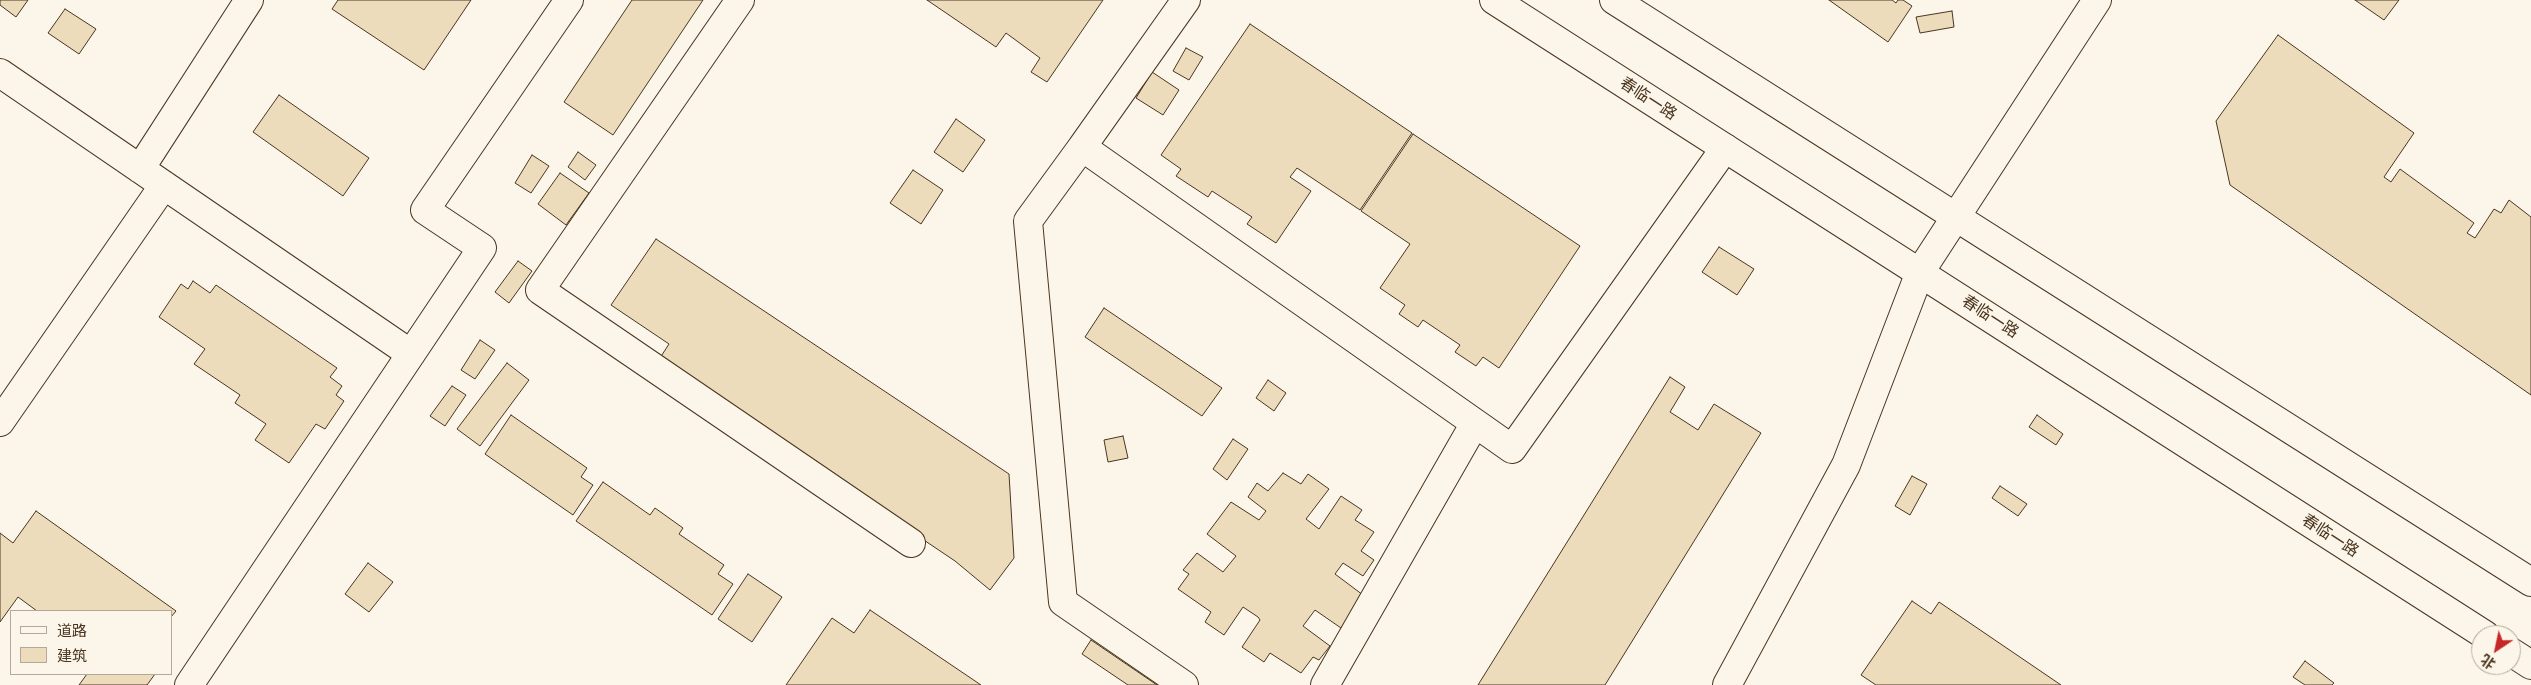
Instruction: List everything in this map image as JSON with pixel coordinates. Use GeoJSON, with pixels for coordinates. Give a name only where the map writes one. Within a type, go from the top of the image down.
{"type":"FeatureCollection","features":[{"type":"Feature","properties":{"kind":"street"},"geometry":{"type":"LineString","coordinates":[[140,169],[249,0]]}},
{"type":"Feature","properties":{"kind":"street"},"geometry":{"type":"LineString","coordinates":[[189,685],[482,248],[425,210],[569,0]]}},
{"type":"Feature","properties":{"kind":"street"},"geometry":{"type":"LineString","coordinates":[[740,0],[540,290],[911,543]]}},
{"type":"Feature","properties":{"kind":"street"},"geometry":{"type":"LineString","coordinates":[[1184,685],[1063,602],[1028,221],[1186,0]]}},
{"type":"Feature","properties":{"kind":"street","name":"春临一路"},"geometry":{"type":"LineString","coordinates":[[1494,0],[2471,627]]}},
{"type":"Feature","properties":{"kind":"street"},"geometry":{"type":"LineString","coordinates":[[1614,0],[2531,582]]}},
{"type":"Feature","properties":{"kind":"street"},"geometry":{"type":"LineString","coordinates":[[1727,685],[1846,465],[1920,272],[2097,0]]}},
{"type":"Feature","properties":{"kind":"street"},"geometry":{"type":"LineString","coordinates":[[0,74],[411,354]]}},
{"type":"Feature","properties":{"kind":"street"},"geometry":{"type":"LineString","coordinates":[[1082,147],[1512,449],[1725,148]]}},
{"type":"Feature","properties":{"kind":"street"},"geometry":{"type":"LineString","coordinates":[[0,422],[164,185]]}},
{"type":"Feature","properties":{"kind":"street"},"geometry":{"type":"LineString","coordinates":[[1325,685],[1475,423]]}},
{"type":"Feature","properties":{"kind":"building"},"geometry":{"type":"Polygon","coordinates":[[[0,0],[28,0],[16,17],[0,5],[0,0]]]}},
{"type":"Feature","properties":{"kind":"building"},"geometry":{"type":"Polygon","coordinates":[[[338,0],[471,0],[424,70],[332,9],[338,0]]]}},
{"type":"Feature","properties":{"kind":"building"},"geometry":{"type":"Polygon","coordinates":[[[632,0],[703,0],[613,135],[564,102],[632,0]]]}},
{"type":"Feature","properties":{"kind":"building"},"geometry":{"type":"Polygon","coordinates":[[[927,0],[1103,0],[1047,82],[1031,72],[1040,58],[1006,33],[996,47],[927,0]]]}},
{"type":"Feature","properties":{"kind":"building"},"geometry":{"type":"Polygon","coordinates":[[[1829,0],[1892,0],[1896,3],[1898,0],[1903,0],[1912,6],[1888,42],[1829,0]]]}},
{"type":"Feature","properties":{"kind":"building"},"geometry":{"type":"Polygon","coordinates":[[[2355,0],[2399,0],[2384,20],[2355,0]]]}},
{"type":"Feature","properties":{"kind":"building"},"geometry":{"type":"Polygon","coordinates":[[[65,9],[96,29],[79,54],[48,33],[65,9]]]}},
{"type":"Feature","properties":{"kind":"building"},"geometry":{"type":"Polygon","coordinates":[[[1952,11],[1954,27],[1920,33],[1916,17],[1952,11]]]}},
{"type":"Feature","properties":{"kind":"building"},"geometry":{"type":"Polygon","coordinates":[[[1250,24],[1412,133],[1360,210],[1297,168],[1290,177],[1311,191],[1276,243],[1247,224],[1252,217],[1212,191],[1208,197],[1176,176],[1181,169],[1161,155],[1250,24]]]}},
{"type":"Feature","properties":{"kind":"building"},"geometry":{"type":"Polygon","coordinates":[[[2278,35],[2414,133],[2384,177],[2391,182],[2400,169],[2474,223],[2467,233],[2475,238],[2494,209],[2501,213],[2509,200],[2531,217],[2531,395],[2230,185],[2216,121],[2278,35]]]}},
{"type":"Feature","properties":{"kind":"building"},"geometry":{"type":"Polygon","coordinates":[[[1186,48],[1203,57],[1189,80],[1173,71],[1186,48]]]}},
{"type":"Feature","properties":{"kind":"building"},"geometry":{"type":"Polygon","coordinates":[[[1152,72],[1179,90],[1163,115],[1136,98],[1152,72]]]}},
{"type":"Feature","properties":{"kind":"building"},"geometry":{"type":"Polygon","coordinates":[[[279,95],[369,158],[343,196],[253,132],[279,95]]]}},
{"type":"Feature","properties":{"kind":"building"},"geometry":{"type":"Polygon","coordinates":[[[956,119],[985,140],[963,172],[934,152],[956,119]]]}},
{"type":"Feature","properties":{"kind":"building"},"geometry":{"type":"Polygon","coordinates":[[[1413,134],[1580,246],[1499,368],[1483,357],[1476,366],[1455,352],[1460,345],[1423,320],[1418,327],[1399,314],[1405,305],[1380,288],[1410,244],[1361,211],[1413,134]]]}},
{"type":"Feature","properties":{"kind":"building"},"geometry":{"type":"Polygon","coordinates":[[[578,152],[596,165],[585,180],[568,167],[578,152]]]}},
{"type":"Feature","properties":{"kind":"building"},"geometry":{"type":"Polygon","coordinates":[[[532,155],[549,166],[531,193],[515,183],[532,155]]]}},
{"type":"Feature","properties":{"kind":"building"},"geometry":{"type":"Polygon","coordinates":[[[913,170],[943,190],[921,224],[890,203],[913,170]]]}},
{"type":"Feature","properties":{"kind":"building"},"geometry":{"type":"Polygon","coordinates":[[[560,173],[589,193],[566,225],[538,204],[560,173]]]}},
{"type":"Feature","properties":{"kind":"building"},"geometry":{"type":"Polygon","coordinates":[[[656,239],[1009,474],[1014,558],[990,590],[955,561],[658,361],[669,344],[611,305],[656,239]]]}},
{"type":"Feature","properties":{"kind":"building"},"geometry":{"type":"Polygon","coordinates":[[[1719,247],[1754,269],[1737,295],[1702,272],[1719,247]]]}},
{"type":"Feature","properties":{"kind":"building"},"geometry":{"type":"Polygon","coordinates":[[[518,261],[532,271],[509,303],[495,292],[518,261]]]}},
{"type":"Feature","properties":{"kind":"building"},"geometry":{"type":"Polygon","coordinates":[[[193,281],[210,293],[216,285],[337,368],[330,377],[342,386],[336,395],[344,401],[325,429],[316,424],[289,463],[255,440],[266,424],[235,403],[240,395],[194,364],[205,349],[159,317],[181,284],[188,289],[193,281]]]}},
{"type":"Feature","properties":{"kind":"building"},"geometry":{"type":"Polygon","coordinates":[[[1104,308],[1222,388],[1202,416],[1085,337],[1104,308]]]}},
{"type":"Feature","properties":{"kind":"building"},"geometry":{"type":"Polygon","coordinates":[[[480,340],[495,350],[475,379],[461,370],[480,340]]]}},
{"type":"Feature","properties":{"kind":"building"},"geometry":{"type":"Polygon","coordinates":[[[507,363],[529,380],[480,446],[457,429],[507,363]]]}},
{"type":"Feature","properties":{"kind":"building"},"geometry":{"type":"Polygon","coordinates":[[[1670,377],[1685,387],[1670,412],[1698,430],[1714,404],[1761,433],[1605,685],[1478,685],[1670,377]]]}},
{"type":"Feature","properties":{"kind":"building"},"geometry":{"type":"Polygon","coordinates":[[[1268,380],[1286,393],[1274,411],[1256,398],[1268,380]]]}},
{"type":"Feature","properties":{"kind":"building"},"geometry":{"type":"Polygon","coordinates":[[[452,386],[466,395],[445,426],[430,416],[452,386]]]}},
{"type":"Feature","properties":{"kind":"building"},"geometry":{"type":"Polygon","coordinates":[[[511,415],[587,468],[581,477],[593,485],[573,515],[485,454],[511,415]]]}},
{"type":"Feature","properties":{"kind":"building"},"geometry":{"type":"Polygon","coordinates":[[[2037,415],[2063,434],[2056,445],[2029,427],[2037,415]]]}},
{"type":"Feature","properties":{"kind":"building"},"geometry":{"type":"Polygon","coordinates":[[[1123,436],[1128,458],[1108,462],[1104,440],[1123,436]]]}},
{"type":"Feature","properties":{"kind":"building"},"geometry":{"type":"Polygon","coordinates":[[[1233,439],[1248,449],[1227,480],[1213,469],[1233,439]]]}},
{"type":"Feature","properties":{"kind":"building"},"geometry":{"type":"Polygon","coordinates":[[[1283,473],[1301,484],[1308,474],[1329,489],[1306,519],[1319,529],[1341,496],[1362,510],[1355,520],[1374,532],[1361,551],[1374,560],[1363,576],[1343,563],[1335,574],[1363,595],[1341,628],[1315,610],[1303,626],[1330,646],[1319,660],[1313,657],[1301,673],[1270,653],[1264,662],[1242,647],[1260,620],[1258,617],[1243,607],[1224,635],[1205,622],[1211,612],[1178,589],[1189,574],[1183,570],[1197,553],[1223,572],[1236,556],[1207,534],[1231,502],[1259,520],[1266,511],[1248,497],[1257,483],[1268,491],[1283,473]]]}},
{"type":"Feature","properties":{"kind":"building"},"geometry":{"type":"Polygon","coordinates":[[[1912,476],[1927,484],[1910,515],[1895,506],[1912,476]]]}},
{"type":"Feature","properties":{"kind":"building"},"geometry":{"type":"Polygon","coordinates":[[[603,482],[650,515],[655,508],[683,528],[679,534],[724,565],[718,574],[733,584],[712,615],[576,521],[603,482]]]}},
{"type":"Feature","properties":{"kind":"building"},"geometry":{"type":"Polygon","coordinates":[[[2000,486],[2027,504],[2018,516],[1992,498],[2000,486]]]}},
{"type":"Feature","properties":{"kind":"building"},"geometry":{"type":"Polygon","coordinates":[[[36,511],[176,611],[172,616],[172,610],[36,610],[18,597],[0,622],[0,533],[13,543],[36,511]]]}},
{"type":"Feature","properties":{"kind":"building"},"geometry":{"type":"Polygon","coordinates":[[[368,563],[393,582],[369,612],[345,594],[368,563]]]}},
{"type":"Feature","properties":{"kind":"building"},"geometry":{"type":"Polygon","coordinates":[[[748,574],[782,597],[752,642],[718,619],[748,574]]]}},
{"type":"Feature","properties":{"kind":"building"},"geometry":{"type":"Polygon","coordinates":[[[1912,601],[1931,614],[1939,602],[2061,685],[1876,685],[1861,675],[1912,601]]]}},
{"type":"Feature","properties":{"kind":"building"},"geometry":{"type":"Polygon","coordinates":[[[870,610],[981,685],[786,685],[832,618],[854,633],[870,610]]]}},
{"type":"Feature","properties":{"kind":"building"},"geometry":{"type":"Polygon","coordinates":[[[1091,640],[1157,685],[1128,685],[1082,654],[1091,640]]]}},
{"type":"Feature","properties":{"kind":"building"},"geometry":{"type":"Polygon","coordinates":[[[2305,661],[2334,683],[2332,685],[2305,685],[2293,677],[2305,661]]]}},
{"type":"Feature","properties":{"kind":"building"},"geometry":{"type":"Polygon","coordinates":[[[86,675],[154,675],[147,685],[79,685],[86,675]]]}}]}
